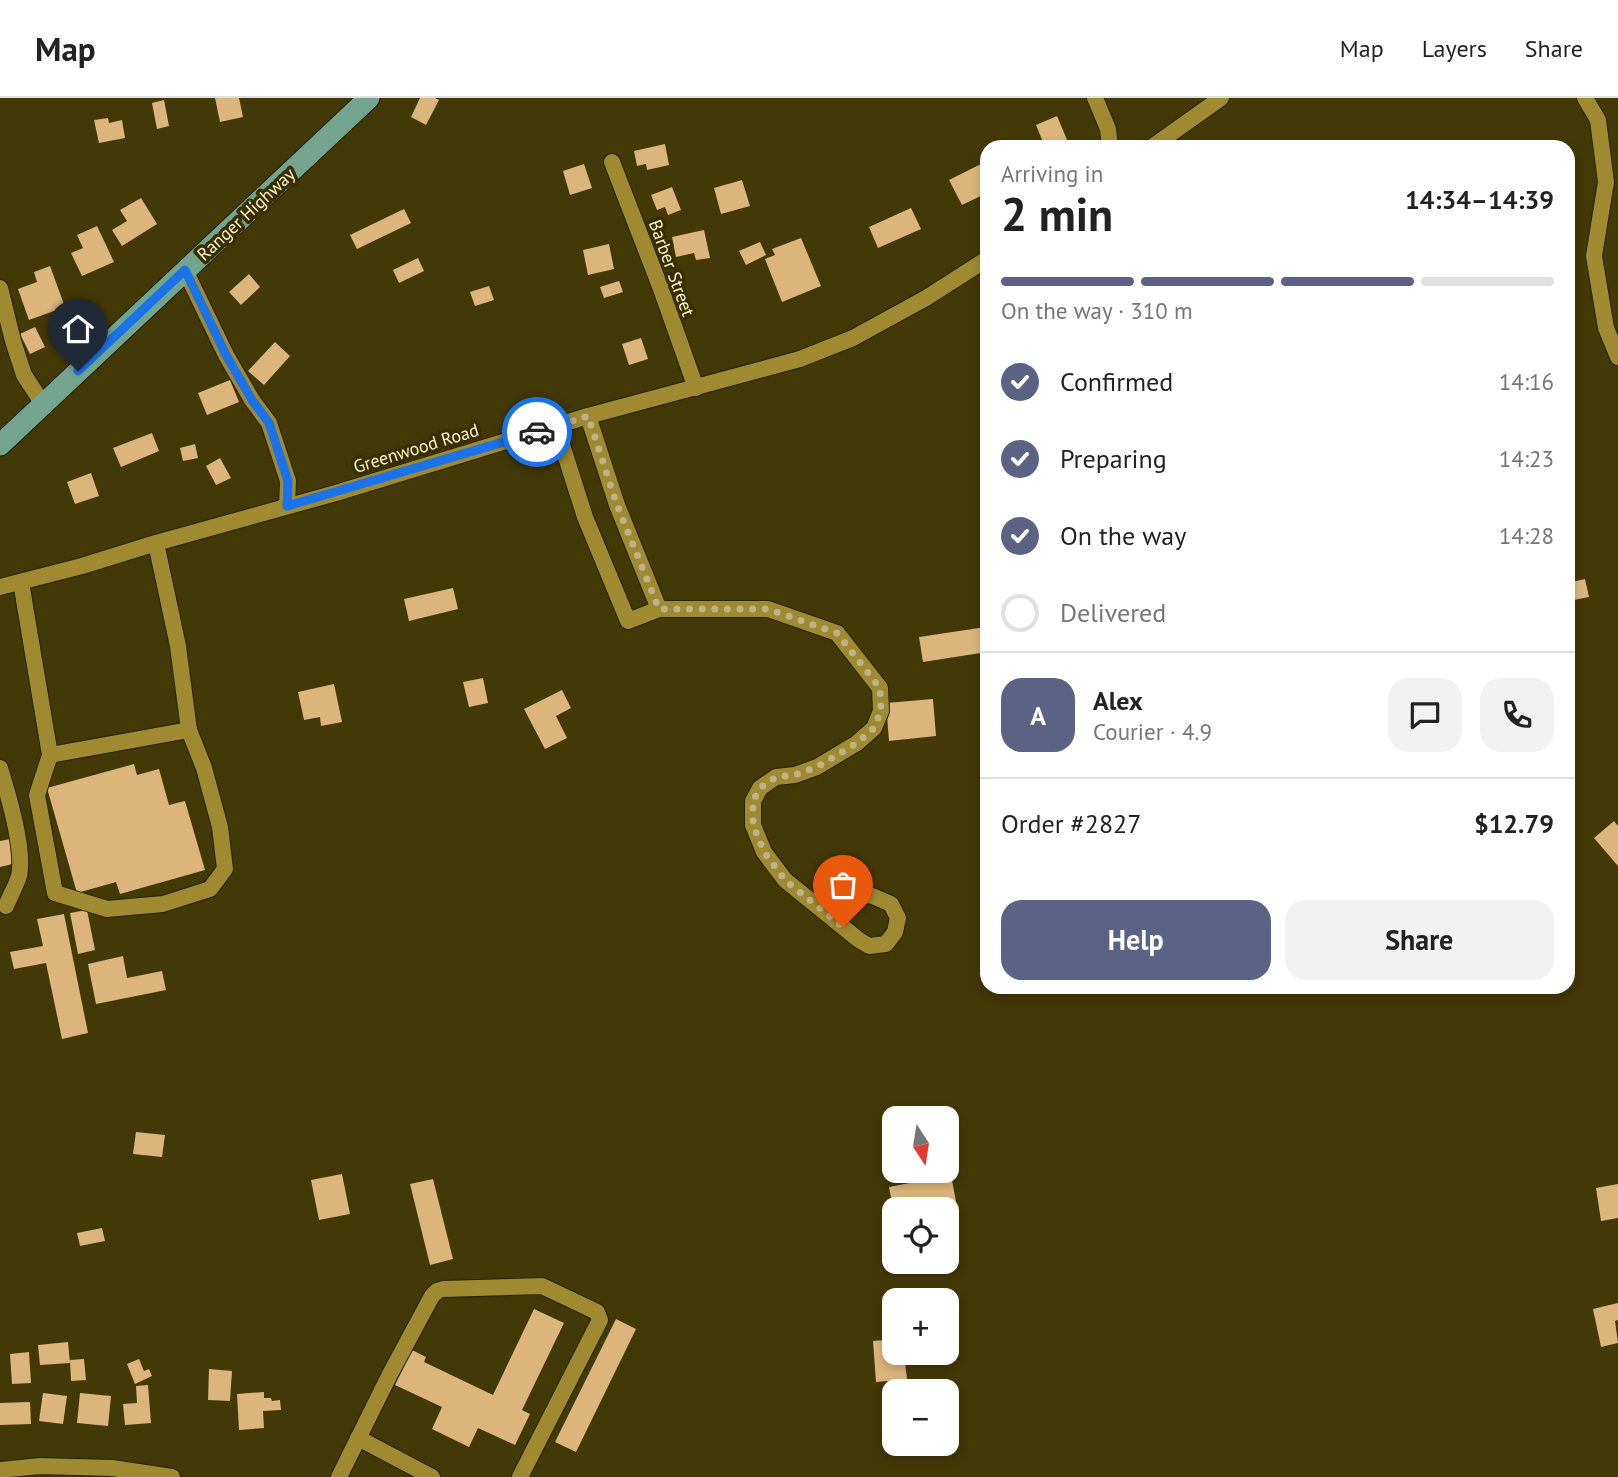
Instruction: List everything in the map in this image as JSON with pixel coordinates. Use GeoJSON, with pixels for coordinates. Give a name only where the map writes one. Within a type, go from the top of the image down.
{"type":"FeatureCollection","features":[{"type":"Feature","properties":{"kind":"main road","name":"Ranger Highway"},"geometry":{"type":"LineString","coordinates":[[0,444],[369,98]]}},
{"type":"Feature","properties":{"kind":"street"},"geometry":{"type":"LineString","coordinates":[[1095,98],[1108,129],[1109,140]]}},
{"type":"Feature","properties":{"kind":"street"},"geometry":{"type":"LineString","coordinates":[[1162,140],[1221,98]]}},
{"type":"Feature","properties":{"kind":"street"},"geometry":{"type":"LineString","coordinates":[[1585,98],[1598,120],[1606,182],[1594,256],[1618,357]]}},
{"type":"Feature","properties":{"kind":"street","name":"Barber Street"},"geometry":{"type":"LineString","coordinates":[[612,162],[696,388]]}},
{"type":"Feature","properties":{"kind":"street","name":"Greenwood Road"},"geometry":{"type":"LineString","coordinates":[[0,587],[82,566],[588,416],[800,359],[853,338],[926,298],[980,263]]}},
{"type":"Feature","properties":{"kind":"street"},"geometry":{"type":"LineString","coordinates":[[185,270],[226,355],[269,423],[288,481],[287,506]]}},
{"type":"Feature","properties":{"kind":"street"},"geometry":{"type":"LineString","coordinates":[[0,289],[24,374],[43,404]]}},
{"type":"Feature","properties":{"kind":"street"},"geometry":{"type":"LineString","coordinates":[[588,416],[617,505],[659,609]]}},
{"type":"Feature","properties":{"kind":"street"},"geometry":{"type":"LineString","coordinates":[[556,426],[585,517],[628,621],[659,609],[768,609],[837,633],[880,688],[881,711],[874,728],[857,743],[817,767],[795,775],[776,777],[760,788],[753,801],[753,825],[764,852],[785,880],[859,940],[869,946],[886,944],[895,932],[898,918],[891,904],[870,895],[845,900],[811,901]]}},
{"type":"Feature","properties":{"kind":"street"},"geometry":{"type":"LineString","coordinates":[[21,582],[50,755],[37,795],[55,893],[107,909],[163,904],[210,889],[225,869],[220,827],[204,768],[189,730],[178,646],[156,543]]}},
{"type":"Feature","properties":{"kind":"street"},"geometry":{"type":"LineString","coordinates":[[50,755],[189,730]]}},
{"type":"Feature","properties":{"kind":"street"},"geometry":{"type":"LineString","coordinates":[[0,768],[19,845],[19,874],[6,906]]}},
{"type":"Feature","properties":{"kind":"street"},"geometry":{"type":"LineString","coordinates":[[339,1477],[437,1291],[542,1286],[597,1312],[600,1320],[520,1477]]}},
{"type":"Feature","properties":{"kind":"street"},"geometry":{"type":"LineString","coordinates":[[358,1438],[432,1477]]}},
{"type":"Feature","properties":{"kind":"street"},"geometry":{"type":"LineString","coordinates":[[0,1471],[40,1466],[113,1468],[172,1477]]}},
{"type":"Feature","properties":{"kind":"building"},"geometry":{"type":"Polygon","coordinates":[[[215,98],[239,98],[243,117],[220,122],[215,98]]]}},
{"type":"Feature","properties":{"kind":"building"},"geometry":{"type":"Polygon","coordinates":[[[420,98],[439,100],[426,125],[411,117],[420,98]]]}},
{"type":"Feature","properties":{"kind":"building"},"geometry":{"type":"Polygon","coordinates":[[[164,100],[169,126],[157,129],[152,103],[164,100]]]}},
{"type":"Feature","properties":{"kind":"building"},"geometry":{"type":"Polygon","coordinates":[[[1057,116],[1067,140],[1042,140],[1036,125],[1057,116]]]}},
{"type":"Feature","properties":{"kind":"building"},"geometry":{"type":"Polygon","coordinates":[[[108,118],[109,123],[122,120],[125,138],[99,143],[94,120],[108,118]]]}},
{"type":"Feature","properties":{"kind":"building"},"geometry":{"type":"Polygon","coordinates":[[[665,144],[669,165],[647,170],[646,164],[637,166],[634,151],[665,144]]]}},
{"type":"Feature","properties":{"kind":"building"},"geometry":{"type":"Polygon","coordinates":[[[584,164],[592,188],[570,195],[563,171],[584,164]]]}},
{"type":"Feature","properties":{"kind":"building"},"geometry":{"type":"Polygon","coordinates":[[[980,164],[980,196],[962,205],[949,180],[980,164]]]}},
{"type":"Feature","properties":{"kind":"building"},"geometry":{"type":"Polygon","coordinates":[[[742,180],[750,206],[721,214],[714,188],[742,180]]]}},
{"type":"Feature","properties":{"kind":"building"},"geometry":{"type":"Polygon","coordinates":[[[672,187],[681,210],[668,215],[665,207],[657,210],[651,195],[672,187]]]}},
{"type":"Feature","properties":{"kind":"building"},"geometry":{"type":"Polygon","coordinates":[[[141,198],[157,224],[122,246],[112,230],[127,221],[120,210],[141,198]]]}},
{"type":"Feature","properties":{"kind":"building"},"geometry":{"type":"Polygon","coordinates":[[[911,208],[921,229],[878,248],[869,227],[911,208]]]}},
{"type":"Feature","properties":{"kind":"building"},"geometry":{"type":"Polygon","coordinates":[[[404,209],[411,223],[357,249],[350,235],[404,209]]]}},
{"type":"Feature","properties":{"kind":"building"},"geometry":{"type":"Polygon","coordinates":[[[97,226],[114,262],[82,276],[71,253],[83,248],[77,235],[97,226]]]}},
{"type":"Feature","properties":{"kind":"building"},"geometry":{"type":"Polygon","coordinates":[[[704,230],[710,258],[696,260],[694,253],[676,257],[672,237],[704,230]]]}},
{"type":"Feature","properties":{"kind":"building"},"geometry":{"type":"Polygon","coordinates":[[[801,238],[821,286],[782,302],[765,259],[775,255],[772,249],[801,238]]]}},
{"type":"Feature","properties":{"kind":"building"},"geometry":{"type":"Polygon","coordinates":[[[760,242],[766,255],[746,265],[739,251],[760,242]]]}},
{"type":"Feature","properties":{"kind":"building"},"geometry":{"type":"Polygon","coordinates":[[[609,244],[614,269],[588,275],[583,250],[609,244]]]}},
{"type":"Feature","properties":{"kind":"building"},"geometry":{"type":"Polygon","coordinates":[[[418,258],[424,271],[399,283],[393,270],[418,258]]]}},
{"type":"Feature","properties":{"kind":"building"},"geometry":{"type":"Polygon","coordinates":[[[50,266],[65,307],[29,320],[18,289],[37,282],[34,272],[50,266]]]}},
{"type":"Feature","properties":{"kind":"building"},"geometry":{"type":"Polygon","coordinates":[[[249,274],[260,287],[241,305],[229,292],[249,274]]]}},
{"type":"Feature","properties":{"kind":"building"},"geometry":{"type":"Polygon","coordinates":[[[619,281],[623,292],[604,298],[600,287],[619,281]]]}},
{"type":"Feature","properties":{"kind":"building"},"geometry":{"type":"Polygon","coordinates":[[[489,286],[494,300],[475,306],[470,292],[489,286]]]}},
{"type":"Feature","properties":{"kind":"building"},"geometry":{"type":"Polygon","coordinates":[[[35,327],[45,347],[30,354],[20,334],[35,327]]]}},
{"type":"Feature","properties":{"kind":"building"},"geometry":{"type":"Polygon","coordinates":[[[641,338],[648,359],[629,365],[622,344],[641,338]]]}},
{"type":"Feature","properties":{"kind":"building"},"geometry":{"type":"Polygon","coordinates":[[[275,342],[290,356],[264,385],[248,371],[275,342]]]}},
{"type":"Feature","properties":{"kind":"building"},"geometry":{"type":"Polygon","coordinates":[[[230,380],[239,402],[207,415],[198,393],[230,380]]]}},
{"type":"Feature","properties":{"kind":"building"},"geometry":{"type":"Polygon","coordinates":[[[152,433],[159,451],[121,467],[113,448],[152,433]]]}},
{"type":"Feature","properties":{"kind":"building"},"geometry":{"type":"Polygon","coordinates":[[[195,444],[198,458],[183,461],[180,448],[195,444]]]}},
{"type":"Feature","properties":{"kind":"building"},"geometry":{"type":"Polygon","coordinates":[[[220,458],[231,478],[216,485],[206,466],[220,458]]]}},
{"type":"Feature","properties":{"kind":"building"},"geometry":{"type":"Polygon","coordinates":[[[91,473],[99,496],[75,504],[67,482],[91,473]]]}},
{"type":"Feature","properties":{"kind":"building"},"geometry":{"type":"Polygon","coordinates":[[[1585,579],[1589,597],[1575,600],[1575,581],[1585,579]]]}},
{"type":"Feature","properties":{"kind":"building"},"geometry":{"type":"Polygon","coordinates":[[[453,588],[458,609],[409,621],[404,599],[453,588]]]}},
{"type":"Feature","properties":{"kind":"building"},"geometry":{"type":"Polygon","coordinates":[[[980,628],[980,653],[923,662],[919,637],[980,628]]]}},
{"type":"Feature","properties":{"kind":"building"},"geometry":{"type":"Polygon","coordinates":[[[483,678],[488,703],[469,707],[463,682],[483,678]]]}},
{"type":"Feature","properties":{"kind":"building"},"geometry":{"type":"Polygon","coordinates":[[[334,684],[342,722],[321,726],[320,717],[304,720],[298,692],[334,684]]]}},
{"type":"Feature","properties":{"kind":"building"},"geometry":{"type":"Polygon","coordinates":[[[562,690],[571,708],[556,716],[567,738],[545,749],[524,709],[562,690]]]}},
{"type":"Feature","properties":{"kind":"building"},"geometry":{"type":"Polygon","coordinates":[[[933,699],[936,736],[889,741],[886,703],[933,699]]]}},
{"type":"Feature","properties":{"kind":"building"},"geometry":{"type":"Polygon","coordinates":[[[134,764],[137,775],[159,769],[169,805],[185,801],[205,870],[120,894],[116,882],[77,893],[47,788],[134,764]]]}},
{"type":"Feature","properties":{"kind":"building"},"geometry":{"type":"Polygon","coordinates":[[[1614,821],[1618,826],[1618,866],[1594,838],[1614,821]]]}},
{"type":"Feature","properties":{"kind":"building"},"geometry":{"type":"Polygon","coordinates":[[[10,839],[16,863],[0,867],[0,841],[10,839]]]}},
{"type":"Feature","properties":{"kind":"building"},"geometry":{"type":"Polygon","coordinates":[[[87,910],[95,950],[78,954],[70,913],[87,910]]]}},
{"type":"Feature","properties":{"kind":"building"},"geometry":{"type":"Polygon","coordinates":[[[64,914],[88,1033],[62,1039],[46,963],[14,969],[10,952],[43,946],[37,919],[64,914]]]}},
{"type":"Feature","properties":{"kind":"building"},"geometry":{"type":"Polygon","coordinates":[[[123,956],[127,978],[162,971],[166,990],[96,1004],[88,964],[123,956]]]}},
{"type":"Feature","properties":{"kind":"building"},"geometry":{"type":"Polygon","coordinates":[[[136,1132],[165,1135],[162,1157],[133,1154],[136,1132]]]}},
{"type":"Feature","properties":{"kind":"building"},"geometry":{"type":"Polygon","coordinates":[[[342,1174],[350,1214],[319,1220],[311,1180],[342,1174]]]}},
{"type":"Feature","properties":{"kind":"building"},"geometry":{"type":"Polygon","coordinates":[[[433,1179],[453,1259],[430,1265],[410,1184],[433,1179]]]}},
{"type":"Feature","properties":{"kind":"building"},"geometry":{"type":"Polygon","coordinates":[[[910,1183],[952,1183],[955,1197],[891,1197],[889,1187],[910,1183]]]}},
{"type":"Feature","properties":{"kind":"building"},"geometry":{"type":"Polygon","coordinates":[[[1618,1184],[1618,1218],[1601,1221],[1596,1188],[1618,1184]]]}},
{"type":"Feature","properties":{"kind":"building"},"geometry":{"type":"Polygon","coordinates":[[[102,1228],[105,1241],[80,1246],[77,1233],[102,1228]]]}},
{"type":"Feature","properties":{"kind":"building"},"geometry":{"type":"Polygon","coordinates":[[[1618,1303],[1618,1320],[1615,1321],[1618,1343],[1601,1347],[1593,1309],[1618,1303]]]}},
{"type":"Feature","properties":{"kind":"building"},"geometry":{"type":"Polygon","coordinates":[[[534,1309],[564,1323],[522,1410],[530,1414],[515,1445],[478,1428],[469,1447],[432,1429],[442,1407],[395,1385],[412,1350],[426,1357],[424,1362],[493,1395],[534,1309]]]}},
{"type":"Feature","properties":{"kind":"building"},"geometry":{"type":"Polygon","coordinates":[[[616,1319],[636,1329],[576,1452],[555,1442],[616,1319]]]}},
{"type":"Feature","properties":{"kind":"building"},"geometry":{"type":"Polygon","coordinates":[[[882,1340],[882,1365],[905,1365],[907,1379],[882,1379],[882,1381],[876,1382],[873,1341],[882,1340]]]}},
{"type":"Feature","properties":{"kind":"building"},"geometry":{"type":"Polygon","coordinates":[[[68,1342],[70,1363],[40,1365],[38,1345],[68,1342]]]}},
{"type":"Feature","properties":{"kind":"building"},"geometry":{"type":"Polygon","coordinates":[[[29,1352],[31,1383],[12,1384],[10,1354],[29,1352]]]}},
{"type":"Feature","properties":{"kind":"building"},"geometry":{"type":"Polygon","coordinates":[[[84,1359],[86,1380],[71,1381],[70,1360],[84,1359]]]}},
{"type":"Feature","properties":{"kind":"building"},"geometry":{"type":"Polygon","coordinates":[[[139,1359],[144,1371],[149,1369],[152,1376],[135,1384],[127,1364],[139,1359]]]}},
{"type":"Feature","properties":{"kind":"building"},"geometry":{"type":"Polygon","coordinates":[[[209,1369],[232,1371],[230,1401],[208,1400],[209,1369]]]}},
{"type":"Feature","properties":{"kind":"building"},"geometry":{"type":"Polygon","coordinates":[[[148,1385],[151,1423],[125,1425],[123,1404],[137,1403],[136,1386],[148,1385]]]}},
{"type":"Feature","properties":{"kind":"building"},"geometry":{"type":"Polygon","coordinates":[[[264,1392],[264,1398],[280,1400],[281,1410],[263,1411],[264,1428],[239,1430],[237,1394],[264,1392]]]}},
{"type":"Feature","properties":{"kind":"building"},"geometry":{"type":"Polygon","coordinates":[[[43,1393],[67,1396],[63,1424],[39,1421],[43,1393]]]}},
{"type":"Feature","properties":{"kind":"building"},"geometry":{"type":"Polygon","coordinates":[[[80,1393],[111,1396],[108,1426],[77,1423],[80,1393]]]}},
{"type":"Feature","properties":{"kind":"building"},"geometry":{"type":"Polygon","coordinates":[[[30,1402],[31,1424],[0,1425],[0,1403],[30,1402]]]}},
{"type":"Feature","properties":{"kind":"way so far"},"geometry":{"type":"LineString","coordinates":[[537,432],[588,416],[617,505],[659,609],[768,609],[837,633],[880,688],[881,711],[874,728],[857,743],[817,767],[795,775],[776,777],[760,788],[753,801],[753,825],[764,852],[785,880],[843,927]]}},
{"type":"Feature","properties":{"kind":"route"},"geometry":{"type":"LineString","coordinates":[[78,371],[185,270],[226,355],[269,423],[288,481],[287,506],[537,432]]}}]}
